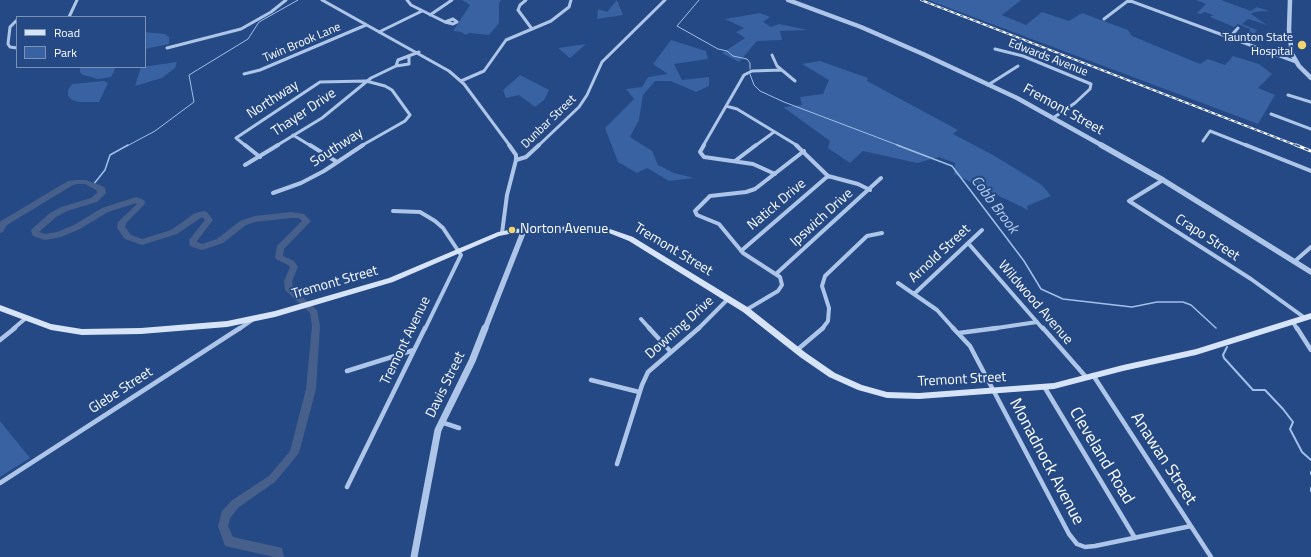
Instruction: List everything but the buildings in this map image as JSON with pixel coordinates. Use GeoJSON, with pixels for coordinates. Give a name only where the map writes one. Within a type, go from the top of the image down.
{"type":"FeatureCollection","features":[{"type":"Feature","properties":{"kind":"main road","name":"Tremont Street"},"geometry":{"type":"LineString","coordinates":[[0,308],[60,329],[91,333],[186,328],[254,319],[321,301],[396,278],[502,233],[524,230],[579,228],[615,232],[640,244],[746,310],[797,350],[837,378],[861,388],[883,394],[909,396],[1045,388],[1090,376],[1196,352],[1308,317]]}},
{"type":"Feature","properties":{"kind":"street"},"geometry":{"type":"LineString","coordinates":[[70,16],[77,0]]}},
{"type":"Feature","properties":{"kind":"street"},"geometry":{"type":"LineString","coordinates":[[167,48],[240,29],[271,12],[286,0]]}},
{"type":"Feature","properties":{"kind":"street"},"geometry":{"type":"LineString","coordinates":[[322,0],[379,32],[419,52],[461,81],[514,150],[516,160],[509,184],[502,233]]}},
{"type":"Feature","properties":{"kind":"street"},"geometry":{"type":"LineString","coordinates":[[407,0],[409,4],[445,22]]}},
{"type":"Feature","properties":{"kind":"street"},"geometry":{"type":"LineString","coordinates":[[430,15],[447,5],[452,0]]}},
{"type":"Feature","properties":{"kind":"street"},"geometry":{"type":"LineString","coordinates":[[526,0],[520,5],[518,10],[532,29]]}},
{"type":"Feature","properties":{"kind":"street"},"geometry":{"type":"LineString","coordinates":[[461,81],[484,71],[508,39],[554,19],[569,7],[571,0]]}},
{"type":"Feature","properties":{"kind":"street","name":"Dunbar Street"},"geometry":{"type":"LineString","coordinates":[[516,160],[526,157],[579,107],[587,95],[602,62],[665,0]]}},
{"type":"Feature","properties":{"kind":"street","name":"Fremont Street"},"geometry":{"type":"LineString","coordinates":[[788,0],[861,27],[988,85],[1053,118],[1163,180],[1311,272]]}},
{"type":"Feature","properties":{"kind":"street"},"geometry":{"type":"LineString","coordinates":[[1104,19],[1128,0],[1296,62]]}},
{"type":"Feature","properties":{"kind":"street"},"geometry":{"type":"LineString","coordinates":[[1290,0],[1289,30],[1291,49],[1296,62],[1311,78]]}},
{"type":"Feature","properties":{"kind":"street"},"geometry":{"type":"LineString","coordinates":[[379,32],[422,11]]}},
{"type":"Feature","properties":{"kind":"street"},"geometry":{"type":"LineString","coordinates":[[16,21],[10,27],[8,44],[10,48],[16,48]]}},
{"type":"Feature","properties":{"kind":"street","name":"Twin Brook Lane"},"geometry":{"type":"LineString","coordinates":[[244,74],[260,70],[366,25]]}},
{"type":"Feature","properties":{"kind":"street"},"geometry":{"type":"LineString","coordinates":[[1229,38],[1238,28]]}},
{"type":"Feature","properties":{"kind":"street","name":"Edwards Avenue"},"geometry":{"type":"LineString","coordinates":[[995,49],[1023,56],[1091,84],[1090,88],[1075,102],[1053,118]]}},
{"type":"Feature","properties":{"kind":"street","name":"Thayer Drive"},"geometry":{"type":"LineString","coordinates":[[396,66],[398,60],[409,58],[419,52]]}},
{"type":"Feature","properties":{"kind":"street"},"geometry":{"type":"LineString","coordinates":[[772,55],[776,64],[795,80]]}},
{"type":"Feature","properties":{"kind":"street","name":"Thayer Drive"},"geometry":{"type":"LineString","coordinates":[[245,165],[260,157],[293,134],[322,118],[366,81],[396,66],[407,65],[410,62],[409,58]]}},
{"type":"Feature","properties":{"kind":"street"},"geometry":{"type":"LineString","coordinates":[[988,85],[1018,66]]}},
{"type":"Feature","properties":{"kind":"street"},"geometry":{"type":"LineString","coordinates":[[775,174],[756,165],[704,157],[700,153],[745,74],[752,71],[782,70]]}},
{"type":"Feature","properties":{"kind":"street","name":"Northway"},"geometry":{"type":"LineString","coordinates":[[260,157],[236,138],[316,84],[323,81],[366,81]]}},
{"type":"Feature","properties":{"kind":"street","name":"Southway"},"geometry":{"type":"LineString","coordinates":[[273,193],[304,181],[337,162],[371,139],[405,121],[410,116],[390,89],[366,81]]}},
{"type":"Feature","properties":{"kind":"street"},"geometry":{"type":"LineString","coordinates":[[1288,95],[1311,102]]}},
{"type":"Feature","properties":{"kind":"street"},"geometry":{"type":"LineString","coordinates":[[726,106],[736,109],[804,152],[828,176],[858,184],[870,190]]}},
{"type":"Feature","properties":{"kind":"street"},"geometry":{"type":"LineString","coordinates":[[1271,114],[1311,129]]}},
{"type":"Feature","properties":{"kind":"street"},"geometry":{"type":"LineString","coordinates":[[1203,141],[1210,131],[1311,171]]}},
{"type":"Feature","properties":{"kind":"street"},"geometry":{"type":"LineString","coordinates":[[735,161],[774,132]]}},
{"type":"Feature","properties":{"kind":"street"},"geometry":{"type":"LineString","coordinates":[[293,134],[337,162]]}},
{"type":"Feature","properties":{"kind":"street"},"geometry":{"type":"LineString","coordinates":[[746,310],[780,289],[782,281],[777,274],[741,251],[721,226],[697,215],[695,211],[708,196],[750,191],[804,152]]}},
{"type":"Feature","properties":{"kind":"street","name":"Natick Drive"},"geometry":{"type":"LineString","coordinates":[[741,251],[828,176]]}},
{"type":"Feature","properties":{"kind":"street","name":"Ipswich Drive"},"geometry":{"type":"LineString","coordinates":[[777,274],[870,190],[881,178]]}},
{"type":"Feature","properties":{"kind":"street","name":"Crapo Street"},"geometry":{"type":"LineString","coordinates":[[1163,180],[1128,201],[1308,317]]}},
{"type":"Feature","properties":{"kind":"street"},"geometry":{"type":"LineString","coordinates":[[393,211],[412,211],[422,213],[443,228],[459,250]]}},
{"type":"Feature","properties":{"kind":"street","name":"Davis Street"},"geometry":{"type":"LineString","coordinates":[[414,557],[434,445],[441,422],[472,361],[524,230]]}},
{"type":"Feature","properties":{"kind":"street","name":"Arnold Street"},"geometry":{"type":"LineString","coordinates":[[914,294],[982,230]]}},
{"type":"Feature","properties":{"kind":"street"},"geometry":{"type":"LineString","coordinates":[[797,350],[822,329],[828,321],[830,308],[822,286],[825,276],[867,236],[882,233]]}},
{"type":"Feature","properties":{"kind":"street","name":"Wildwood Avenue"},"geometry":{"type":"LineString","coordinates":[[968,243],[1037,322],[1090,376]]}},
{"type":"Feature","properties":{"kind":"street"},"geometry":{"type":"LineString","coordinates":[[1295,261],[1311,246]]}},
{"type":"Feature","properties":{"kind":"street","name":"Tremont Avenue"},"geometry":{"type":"LineString","coordinates":[[347,487],[461,256],[459,250]]}},
{"type":"Feature","properties":{"kind":"street","name":"Monadnock Avenue"},"geometry":{"type":"LineString","coordinates":[[898,283],[937,310],[959,333],[977,358],[1069,534],[1077,544],[1088,547],[1135,538]]}},
{"type":"Feature","properties":{"kind":"street","name":"Downing Drive"},"geometry":{"type":"LineString","coordinates":[[617,464],[639,392],[651,368],[691,336],[728,299]]}},
{"type":"Feature","properties":{"kind":"street"},"geometry":{"type":"LineString","coordinates":[[0,340],[26,318]]}},
{"type":"Feature","properties":{"kind":"street","name":"Glebe Street"},"geometry":{"type":"LineString","coordinates":[[0,483],[254,319]]}},
{"type":"Feature","properties":{"kind":"street"},"geometry":{"type":"LineString","coordinates":[[641,319],[671,352]]}},
{"type":"Feature","properties":{"kind":"street"},"geometry":{"type":"LineString","coordinates":[[959,333],[1037,322]]}},
{"type":"Feature","properties":{"kind":"street"},"geometry":{"type":"LineString","coordinates":[[1293,322],[1311,350]]}},
{"type":"Feature","properties":{"kind":"street"},"geometry":{"type":"LineString","coordinates":[[347,371],[414,350]]}},
{"type":"Feature","properties":{"kind":"street","name":"Anawan Street"},"geometry":{"type":"LineString","coordinates":[[1090,376],[1211,557]]}},
{"type":"Feature","properties":{"kind":"street"},"geometry":{"type":"LineString","coordinates":[[590,380],[639,392]]}},
{"type":"Feature","properties":{"kind":"street","name":"Cleveland Road"},"geometry":{"type":"LineString","coordinates":[[1045,388],[1135,538]]}},
{"type":"Feature","properties":{"kind":"street"},"geometry":{"type":"LineString","coordinates":[[441,422],[458,428]]}},
{"type":"Feature","properties":{"kind":"street"},"geometry":{"type":"LineString","coordinates":[[1135,538],[1191,526]]}},
{"type":"Feature","properties":{"kind":"green space"},"geometry":{"type":"Polygon","coordinates":[[[462,0],[501,0],[499,3],[499,23],[489,35],[469,33],[466,35],[461,32],[453,31],[470,5],[462,0]]]}},
{"type":"Feature","properties":{"kind":"green space"},"geometry":{"type":"Polygon","coordinates":[[[617,0],[623,15],[597,19],[598,9],[607,12],[617,0]]]}},
{"type":"Feature","properties":{"kind":"green space"},"geometry":{"type":"Polygon","coordinates":[[[928,0],[1021,0],[1002,15],[1026,25],[1042,12],[1069,21],[1082,13],[1128,30],[1132,36],[1200,64],[1208,59],[1225,65],[1233,56],[1259,64],[1272,74],[1258,88],[1275,95],[1258,124],[928,0]]]}},
{"type":"Feature","properties":{"kind":"green space"},"geometry":{"type":"Polygon","coordinates":[[[1196,0],[1221,0],[1251,11],[1257,7],[1269,11],[1254,12],[1251,14],[1267,25],[1248,19],[1242,24],[1257,30],[1254,34],[1249,31],[1250,29],[1238,24],[1234,27],[1210,17],[1213,15],[1204,12],[1201,14],[1197,13],[1206,4],[1196,0]]]}},
{"type":"Feature","properties":{"kind":"green space"},"geometry":{"type":"Polygon","coordinates":[[[760,13],[770,17],[763,22],[771,27],[779,24],[808,30],[780,31],[782,40],[757,41],[739,62],[722,53],[745,38],[736,32],[744,28],[725,19],[760,13]]]}},
{"type":"Feature","properties":{"kind":"green space"},"geometry":{"type":"Polygon","coordinates":[[[146,32],[165,34],[169,37],[169,44],[146,49],[146,32]]]}},
{"type":"Feature","properties":{"kind":"green space"},"geometry":{"type":"Polygon","coordinates":[[[671,40],[706,51],[708,59],[674,64],[682,80],[709,77],[709,86],[696,92],[671,81],[655,81],[643,95],[639,120],[630,137],[652,151],[658,165],[674,173],[694,178],[669,181],[647,168],[637,173],[618,162],[605,128],[634,99],[626,89],[642,87],[648,77],[668,74],[653,64],[671,40]]]}},
{"type":"Feature","properties":{"kind":"green space"},"geometry":{"type":"Polygon","coordinates":[[[586,44],[570,58],[558,48],[586,44]]]}},
{"type":"Feature","properties":{"kind":"green space"},"geometry":{"type":"Polygon","coordinates":[[[820,61],[868,78],[867,81],[958,130],[953,134],[993,155],[1042,185],[1051,196],[1027,206],[1028,210],[954,174],[955,163],[939,157],[917,163],[863,151],[850,163],[828,148],[830,141],[783,107],[802,105],[800,97],[823,94],[829,80],[802,64],[820,61]]]}},
{"type":"Feature","properties":{"kind":"green space"},"geometry":{"type":"Polygon","coordinates":[[[177,62],[175,68],[162,78],[135,86],[141,68],[146,68],[146,66],[177,62]]]}},
{"type":"Feature","properties":{"kind":"green space"},"geometry":{"type":"Polygon","coordinates":[[[80,68],[116,68],[111,77],[98,79],[83,75],[80,72],[80,68]]]}},
{"type":"Feature","properties":{"kind":"green space"},"geometry":{"type":"Polygon","coordinates":[[[520,75],[549,90],[544,100],[535,107],[519,95],[506,98],[503,90],[520,75]]]}},
{"type":"Feature","properties":{"kind":"green space"},"geometry":{"type":"Polygon","coordinates":[[[104,81],[108,83],[99,102],[79,102],[72,100],[68,96],[68,90],[72,84],[104,81]]]}},
{"type":"Feature","properties":{"kind":"green space"},"geometry":{"type":"Polygon","coordinates":[[[0,421],[30,458],[0,477],[0,421]]]}},
{"type":"Feature","properties":{"kind":"waterway"},"geometry":{"type":"LineString","coordinates":[[127,146],[155,131],[194,102],[189,75],[248,39],[259,22],[298,0]]}},
{"type":"Feature","properties":{"kind":"waterway","name":"Cobb Brook"},"geometry":{"type":"LineString","coordinates":[[699,0],[677,26],[718,49],[727,51],[733,56],[747,59],[750,63],[750,69]]}},
{"type":"Feature","properties":{"kind":"waterway","name":"Cobb Brook"},"geometry":{"type":"LineString","coordinates":[[750,74],[754,85],[760,91],[784,102],[900,146]]}},
{"type":"Feature","properties":{"kind":"waterway"},"geometry":{"type":"LineString","coordinates":[[93,185],[105,170],[110,155],[128,145]]}},
{"type":"Feature","properties":{"kind":"waterway","name":"Cobb Brook"},"geometry":{"type":"LineString","coordinates":[[897,145],[952,166],[1024,261],[1041,289],[1063,299],[1132,307],[1157,302],[1183,302],[1191,305],[1216,328]]}},
{"type":"Feature","properties":{"kind":"waterway"},"geometry":{"type":"LineString","coordinates":[[0,230],[4,223],[71,183],[77,182],[86,182],[102,190],[102,193],[94,200],[64,209],[53,215],[35,231],[36,234],[45,237],[58,235],[77,227],[105,210],[136,200],[141,202],[140,205],[124,220],[121,224],[121,228],[128,237],[142,242],[174,232],[198,215],[204,214],[209,220],[193,240],[193,244],[202,247],[220,241],[243,223],[255,219],[291,215],[301,216],[307,221],[280,248],[279,257],[291,263],[294,267],[288,281],[289,290],[314,312],[316,326],[311,389],[294,453],[272,479],[235,504],[226,515],[223,526],[229,542],[278,552],[279,557]]}},
{"type":"Feature","properties":{"kind":"waterway","name":"Cobb Brook"},"geometry":{"type":"LineString","coordinates":[[1227,347],[1223,355],[1224,358],[1253,390],[1265,390],[1283,409],[1293,422],[1290,429],[1302,452],[1311,460]]}},
{"type":"Feature","properties":{"kind":"railway"},"geometry":{"type":"LineString","coordinates":[[921,0],[1298,146]]}},
{"type":"Feature","properties":{"kind":"railway"},"geometry":{"type":"LineString","coordinates":[[1296,145],[1311,151]]}},
{"type":"Feature","properties":{"kind":"place","name":"Taunton State Hospital"},"geometry":{"type":"Point","coordinates":[1302,45]}},
{"type":"Feature","properties":{"kind":"place","name":"Norton Avenue"},"geometry":{"type":"Point","coordinates":[512,230]}}]}
